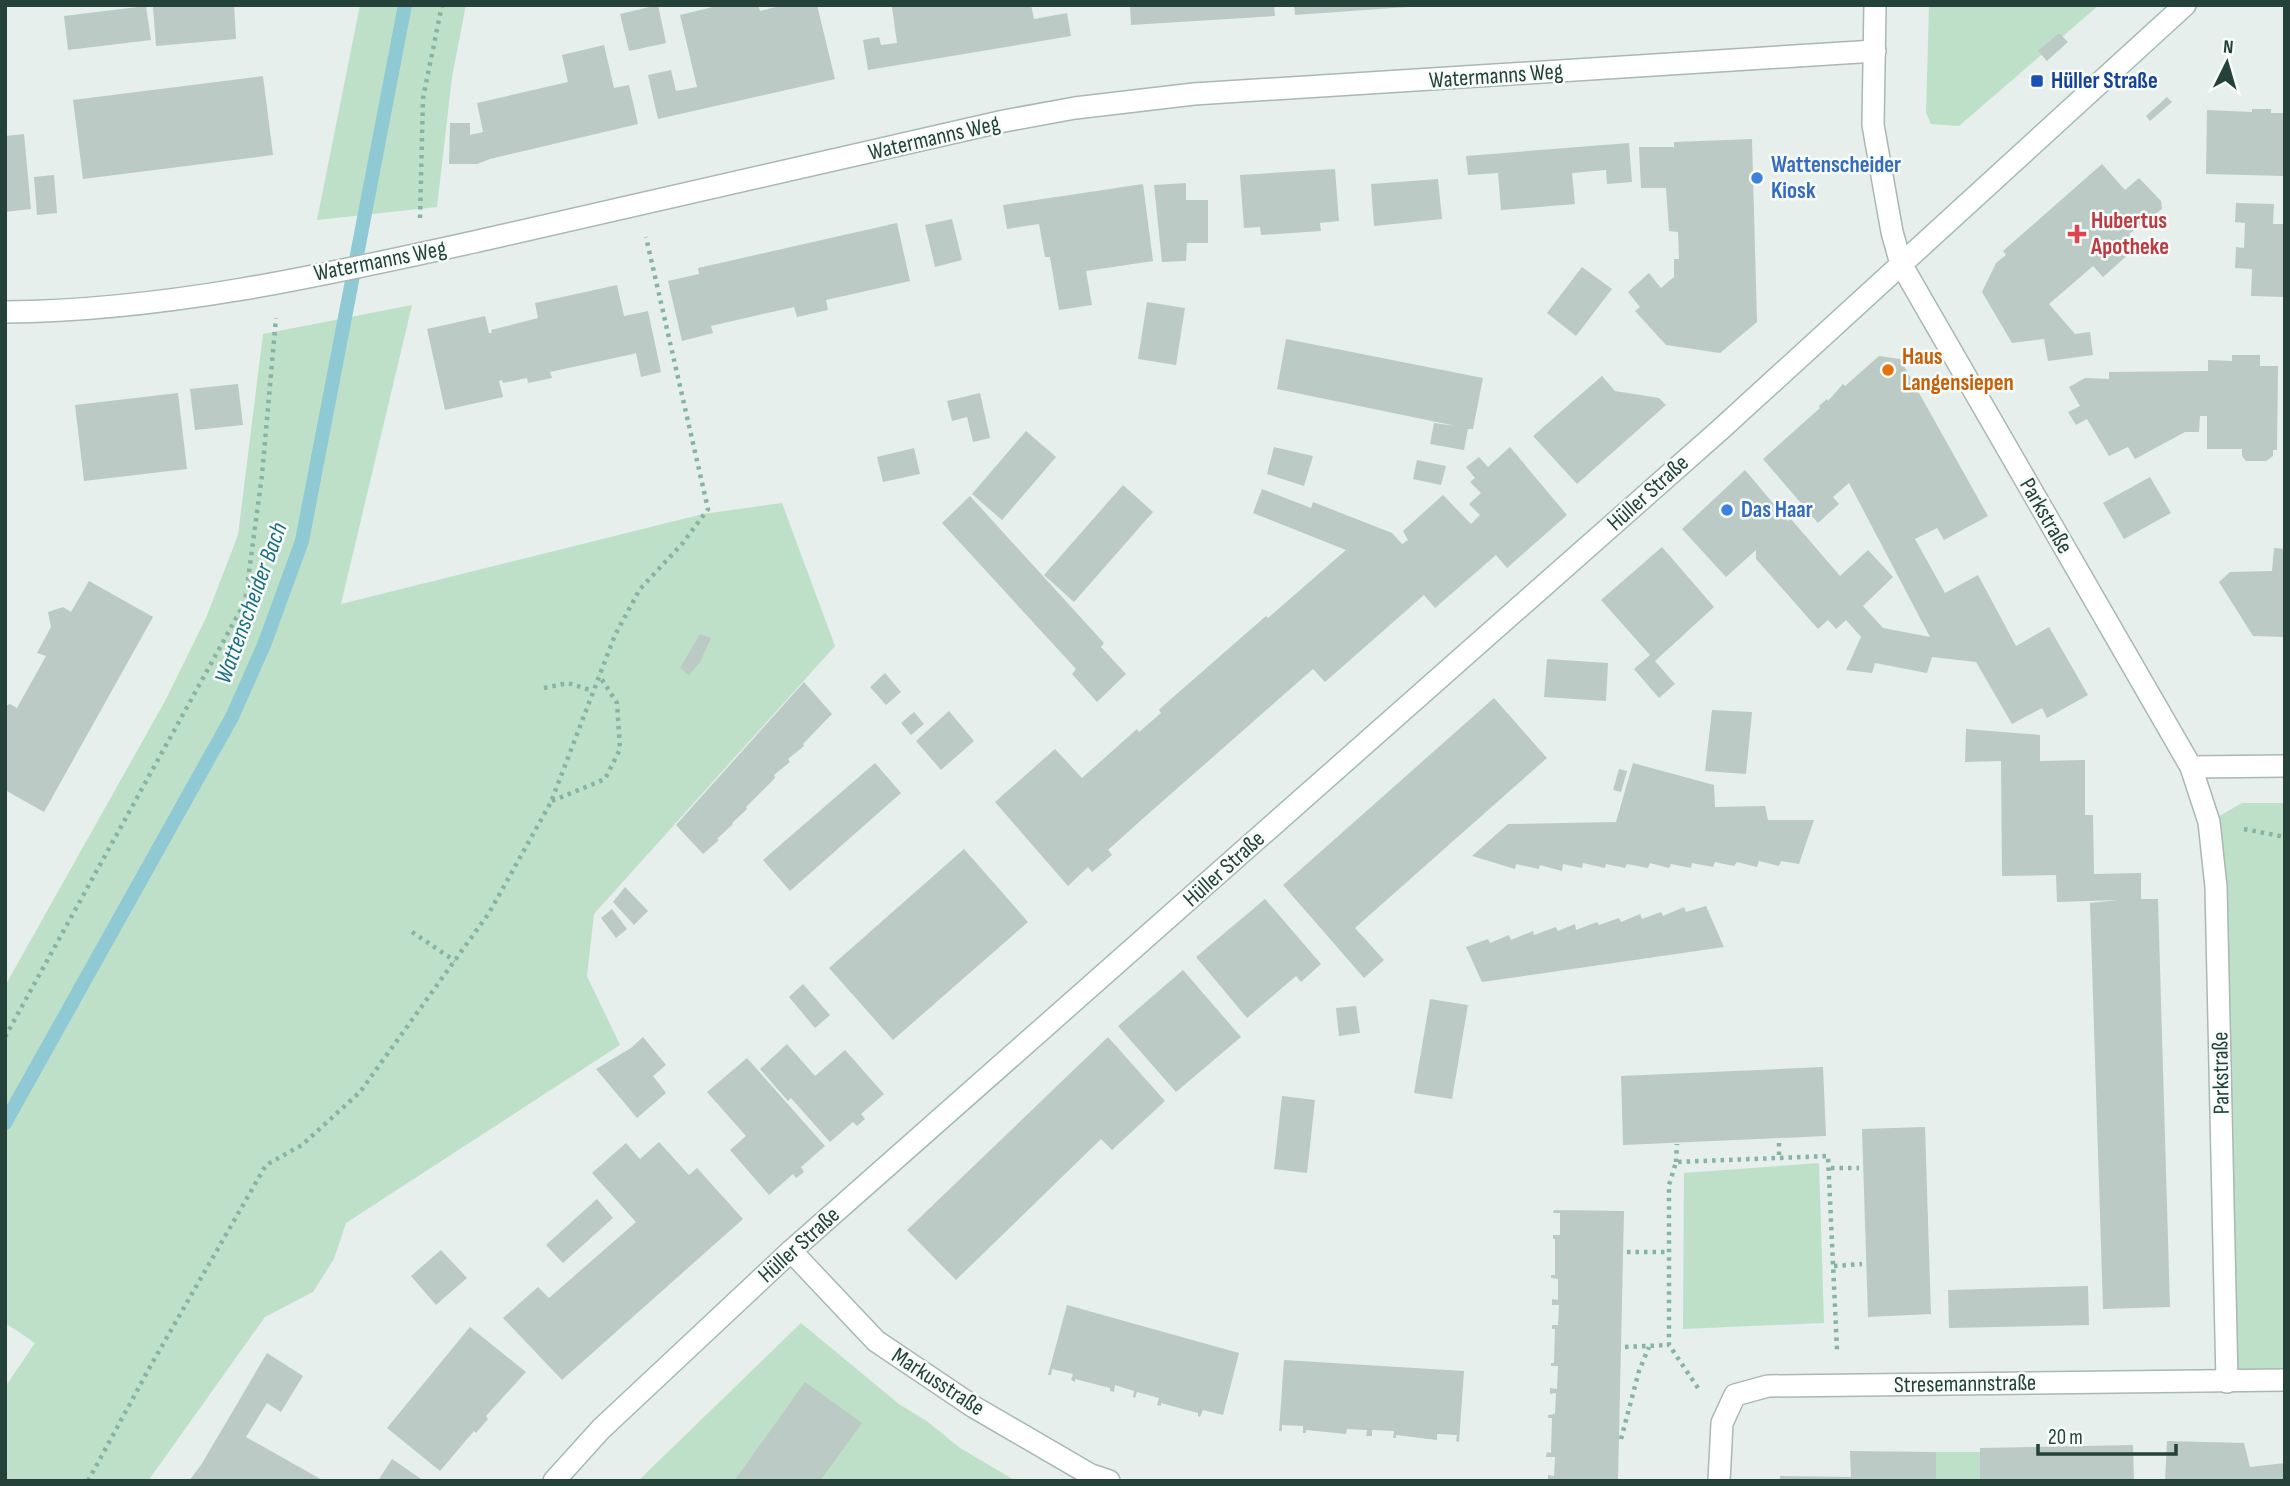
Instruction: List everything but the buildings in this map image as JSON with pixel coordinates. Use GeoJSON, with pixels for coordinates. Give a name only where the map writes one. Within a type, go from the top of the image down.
{"type":"FeatureCollection","features":[{"type":"Feature","properties":{"kind":"street"},"geometry":{"type":"LineString","coordinates":[[1875,5],[1873,125],[1892,232],[1901,264]]}},
{"type":"Feature","properties":{"kind":"street","name":"Hüller Straße"},"geometry":{"type":"LineString","coordinates":[[554,1481],[601,1429],[791,1251],[1721,429],[2185,5]]}},
{"type":"Feature","properties":{"kind":"street","name":"Watermanns Weg"},"geometry":{"type":"LineString","coordinates":[[5,312],[108,306],[181,298],[298,278],[638,206],[1004,121],[1076,108],[1194,94],[1875,51]]}},
{"type":"Feature","properties":{"kind":"street","name":"Parkstraße"},"geometry":{"type":"LineString","coordinates":[[1901,264],[2191,767],[2208,821],[2216,887],[2227,1381]]}},
{"type":"Feature","properties":{"kind":"street"},"geometry":{"type":"LineString","coordinates":[[2191,767],[2285,766]]}},
{"type":"Feature","properties":{"kind":"street","name":"Markusstraße"},"geometry":{"type":"LineString","coordinates":[[791,1251],[876,1341],[974,1407],[1091,1475],[1109,1481]]}},
{"type":"Feature","properties":{"kind":"street","name":"Stresemannstraße"},"geometry":{"type":"LineString","coordinates":[[1719,1481],[1722,1423],[1735,1395],[1768,1386],[2285,1380]]}},
{"type":"Feature","properties":{"kind":"path"},"geometry":{"type":"LineString","coordinates":[[419,254],[423,98],[442,5]]}},
{"type":"Feature","properties":{"kind":"path"},"geometry":{"type":"LineString","coordinates":[[88,1481],[151,1365],[267,1165],[302,1145],[360,1092],[489,913],[551,802],[615,635],[640,589],[682,544],[708,509],[638,206]]}},
{"type":"Feature","properties":{"kind":"path"},"geometry":{"type":"LineString","coordinates":[[5,1037],[245,602],[262,475],[277,312],[272,282]]}},
{"type":"Feature","properties":{"kind":"path"},"geometry":{"type":"LineString","coordinates":[[551,802],[605,779],[620,749],[617,703],[599,674]]}},
{"type":"Feature","properties":{"kind":"path"},"geometry":{"type":"LineString","coordinates":[[544,688],[568,683],[593,691]]}},
{"type":"Feature","properties":{"kind":"path"},"geometry":{"type":"LineString","coordinates":[[412,932],[454,961]]}},
{"type":"Feature","properties":{"kind":"path"},"geometry":{"type":"LineString","coordinates":[[1779,1143],[1779,1157]]}},
{"type":"Feature","properties":{"kind":"path"},"geometry":{"type":"LineString","coordinates":[[1677,1144],[1676,1163],[1669,1185],[1669,1345],[1722,1423]]}},
{"type":"Feature","properties":{"kind":"path"},"geometry":{"type":"LineString","coordinates":[[1676,1163],[1828,1156],[1831,1168],[1838,1385]]}},
{"type":"Feature","properties":{"kind":"path"},"geometry":{"type":"LineString","coordinates":[[1831,1168],[1859,1168]]}},
{"type":"Feature","properties":{"kind":"path"},"geometry":{"type":"LineString","coordinates":[[1628,1252],[1667,1252]]}},
{"type":"Feature","properties":{"kind":"path"},"geometry":{"type":"LineString","coordinates":[[1834,1266],[1862,1264]]}},
{"type":"Feature","properties":{"kind":"path"},"geometry":{"type":"LineString","coordinates":[[1625,1347],[1669,1345]]}},
{"type":"Feature","properties":{"kind":"path"},"geometry":{"type":"LineString","coordinates":[[1621,1439],[1639,1371],[1649,1347]]}},
{"type":"Feature","properties":{"kind":"green space"},"geometry":{"type":"Polygon","coordinates":[[[360,5],[466,5],[452,77],[437,207],[317,220],[360,5]]]}},
{"type":"Feature","properties":{"kind":"green space"},"geometry":{"type":"Polygon","coordinates":[[[1929,5],[2099,5],[1959,126],[1931,124],[1926,113],[1929,5]]]}},
{"type":"Feature","properties":{"kind":"green space"},"geometry":{"type":"Polygon","coordinates":[[[412,305],[341,604],[703,514],[782,503],[835,646],[594,914],[587,976],[620,1045],[346,1223],[334,1259],[313,1292],[265,1317],[148,1481],[5,1481],[5,1387],[35,1343],[5,1323],[5,986],[165,701],[206,618],[238,535],[263,334],[412,305]]]}},
{"type":"Feature","properties":{"kind":"green space"},"geometry":{"type":"Polygon","coordinates":[[[2242,803],[2285,803],[2285,1380],[2227,1382],[2209,822],[2242,803]]]}},
{"type":"Feature","properties":{"kind":"green space"},"geometry":{"type":"Polygon","coordinates":[[[1819,1163],[1824,1323],[1683,1329],[1684,1173],[1819,1163]]]}},
{"type":"Feature","properties":{"kind":"green space"},"geometry":{"type":"Polygon","coordinates":[[[801,1323],[899,1404],[928,1422],[960,1448],[1016,1481],[638,1481],[801,1323]]]}},
{"type":"Feature","properties":{"kind":"green space"},"geometry":{"type":"Polygon","coordinates":[[[1936,1452],[1980,1452],[1980,1481],[1936,1481],[1936,1452]]]}},
{"type":"Feature","properties":{"kind":"waterway","name":"Wattenscheider Bach"},"geometry":{"type":"LineString","coordinates":[[5,1123],[232,717],[264,645],[302,541],[405,5]]}},
{"type":"Feature","properties":{"kind":"place","name":"Hüller Straße"},"geometry":{"type":"Point","coordinates":[2037,81]}},
{"type":"Feature","properties":{"kind":"place","name":"Wattenscheider Kiosk"},"geometry":{"type":"Point","coordinates":[1757,178]}},
{"type":"Feature","properties":{"kind":"place","name":"Hubertus Apotheke"},"geometry":{"type":"Point","coordinates":[2077,234]}},
{"type":"Feature","properties":{"kind":"place","name":"Haus Langensiepen"},"geometry":{"type":"Point","coordinates":[1888,370]}},
{"type":"Feature","properties":{"kind":"place","name":"Das Haar"},"geometry":{"type":"Point","coordinates":[1727,510]}}]}
